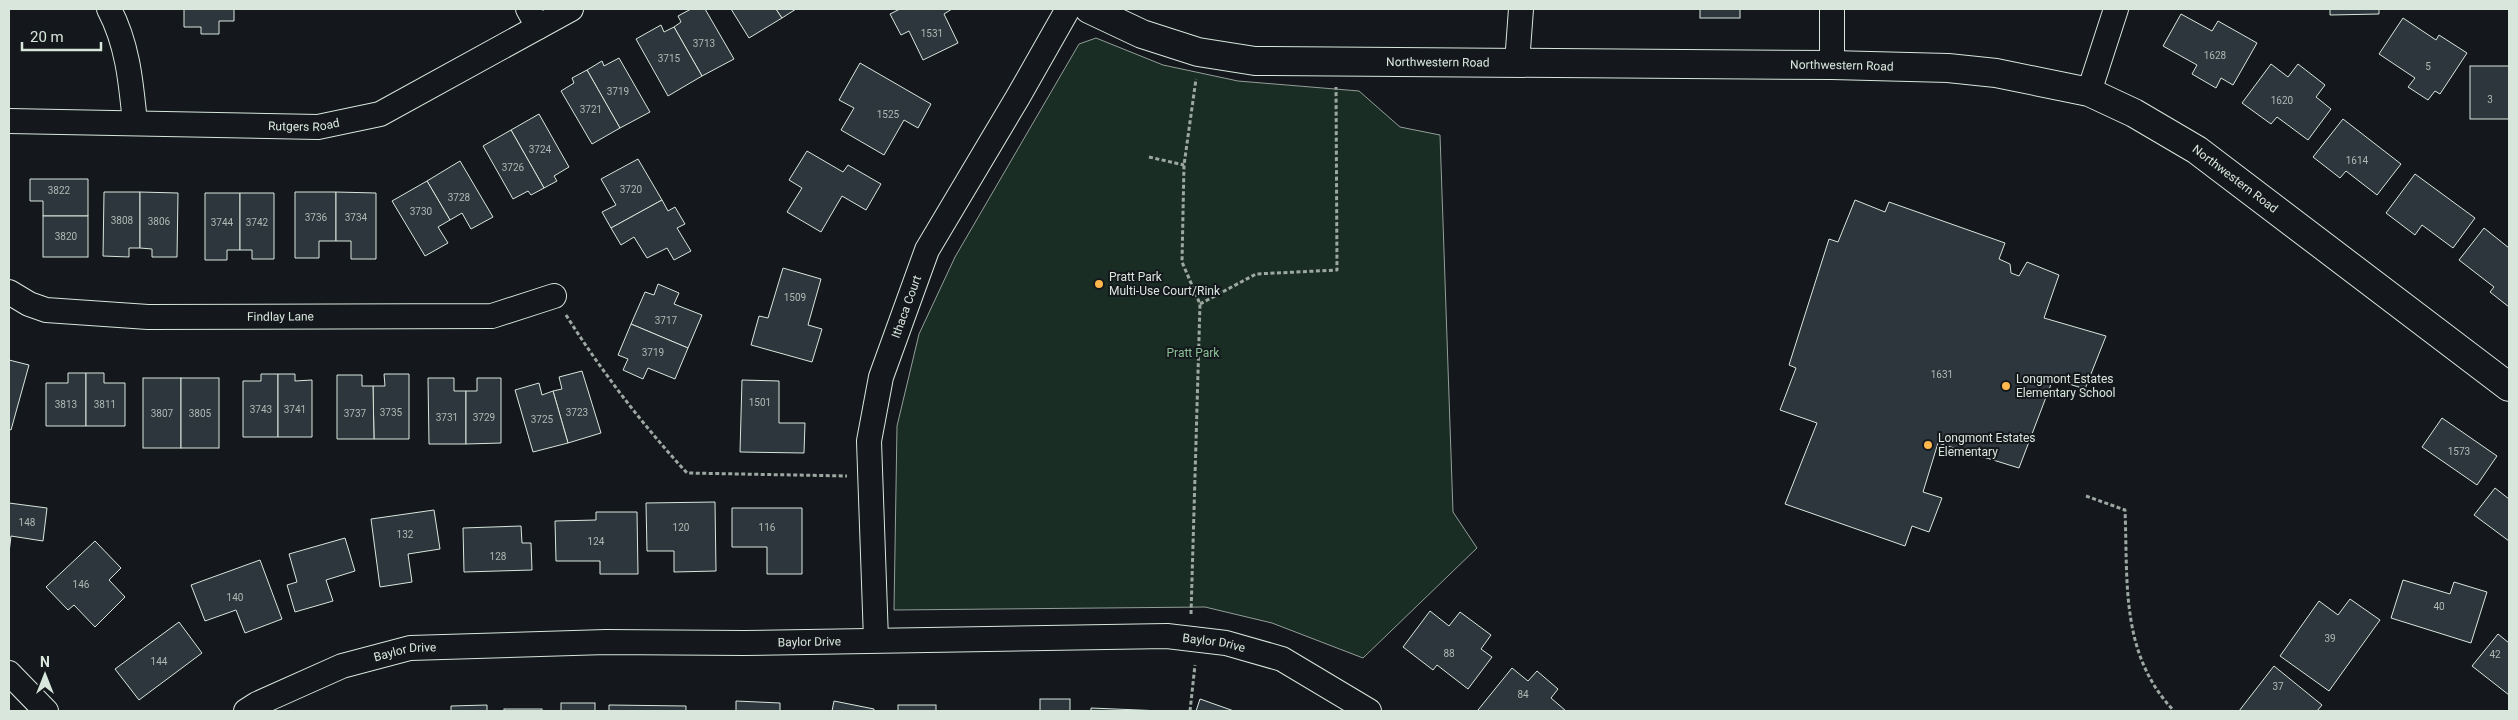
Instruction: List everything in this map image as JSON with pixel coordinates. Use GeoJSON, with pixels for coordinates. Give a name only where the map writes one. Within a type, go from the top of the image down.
{"type":"FeatureCollection","features":[{"type":"Feature","properties":{"kind":"street"},"geometry":{"type":"LineString","coordinates":[[109,9],[118,26],[129,65],[135,123]]}},
{"type":"Feature","properties":{"kind":"street","name":"Rutgers Road"},"geometry":{"type":"LineString","coordinates":[[9,121],[318,127],[380,114],[533,18],[571,9]]}},
{"type":"Feature","properties":{"kind":"street","name":"Ithaca Court"},"geometry":{"type":"LineString","coordinates":[[876,640],[869,441],[881,377],[927,250],[1068,9]]}},
{"type":"Feature","properties":{"kind":"street","name":"Northwestern Road"},"geometry":{"type":"LineString","coordinates":[[1089,9],[1142,34],[1198,52],[1255,61],[1832,65],[1948,68],[1986,72],[2089,92],[2134,113],[2197,150],[2509,387]]}},
{"type":"Feature","properties":{"kind":"street"},"geometry":{"type":"LineString","coordinates":[[1517,63],[1521,9]]}},
{"type":"Feature","properties":{"kind":"street"},"geometry":{"type":"LineString","coordinates":[[1832,9],[1832,65]]}},
{"type":"Feature","properties":{"kind":"street"},"geometry":{"type":"LineString","coordinates":[[2089,92],[2116,9]]}},
{"type":"Feature","properties":{"kind":"street","name":"Findlay Lane"},"geometry":{"type":"LineString","coordinates":[[9,292],[29,304],[46,310],[148,318],[492,316],[554,296]]}},
{"type":"Feature","properties":{"kind":"street","name":"Baylor Drive"},"geometry":{"type":"LineString","coordinates":[[246,711],[257,704],[342,666],[410,648],[606,642],[744,643],[1167,636],[1226,643],[1282,659],[1369,711]]}},
{"type":"Feature","properties":{"kind":"street"},"geometry":{"type":"LineString","coordinates":[[9,673],[46,711]]}},
{"type":"Feature","properties":{"kind":"path"},"geometry":{"type":"LineString","coordinates":[[1191,612],[1195,536],[1200,304],[1182,262],[1184,166],[1198,69]]}},
{"type":"Feature","properties":{"kind":"path"},"geometry":{"type":"LineString","coordinates":[[1200,304],[1256,274],[1337,270],[1336,85]]}},
{"type":"Feature","properties":{"kind":"path"},"geometry":{"type":"LineString","coordinates":[[1149,157],[1184,166]]}},
{"type":"Feature","properties":{"kind":"path"},"geometry":{"type":"LineString","coordinates":[[554,296],[606,375],[647,429],[687,473],[871,476]]}},
{"type":"Feature","properties":{"kind":"path"},"geometry":{"type":"LineString","coordinates":[[2086,496],[2125,510],[2129,606],[2133,636],[2142,666],[2165,701],[2174,711]]}},
{"type":"Feature","properties":{"kind":"path"},"geometry":{"type":"LineString","coordinates":[[1190,711],[1195,664]]}},
{"type":"Feature","properties":{"kind":"green space","name":"Pratt Park"},"geometry":{"type":"Polygon","coordinates":[[[1096,38],[1163,65],[1238,81],[1359,91],[1400,127],[1440,135],[1453,512],[1477,548],[1363,658],[1272,623],[1205,607],[894,610],[897,426],[919,334],[955,257],[1079,44],[1096,38]]]}},
{"type":"Feature","properties":{"kind":"building"},"geometry":{"type":"Polygon","coordinates":[[[184,9],[234,9],[234,21],[219,21],[219,34],[201,34],[201,27],[184,27],[184,9]]]}},
{"type":"Feature","properties":{"kind":"building"},"geometry":{"type":"Polygon","coordinates":[[[691,9],[705,9],[734,59],[702,76],[674,27],[681,22],[678,16],[691,9]]]}},
{"type":"Feature","properties":{"kind":"building"},"geometry":{"type":"Polygon","coordinates":[[[731,9],[776,9],[782,18],[749,38],[731,9]]]}},
{"type":"Feature","properties":{"kind":"building"},"geometry":{"type":"Polygon","coordinates":[[[776,9],[796,9],[782,18],[776,9]]]}},
{"type":"Feature","properties":{"kind":"building"},"geometry":{"type":"Polygon","coordinates":[[[900,9],[952,9],[944,14],[958,43],[923,60],[909,31],[901,35],[890,14],[900,9]]]}},
{"type":"Feature","properties":{"kind":"building"},"geometry":{"type":"Polygon","coordinates":[[[1700,9],[1740,9],[1740,18],[1700,18],[1700,9]]]}},
{"type":"Feature","properties":{"kind":"building"},"geometry":{"type":"Polygon","coordinates":[[[2330,9],[2379,9],[2379,14],[2330,15],[2330,9]]]}},
{"type":"Feature","properties":{"kind":"building"},"geometry":{"type":"Polygon","coordinates":[[[2181,14],[2212,31],[2218,21],[2257,43],[2233,85],[2221,78],[2216,88],[2192,74],[2197,65],[2163,46],[2181,14]]]}},
{"type":"Feature","properties":{"kind":"building"},"geometry":{"type":"Polygon","coordinates":[[[2403,18],[2436,40],[2439,35],[2467,53],[2440,94],[2435,91],[2428,100],[2408,87],[2415,78],[2379,54],[2403,18]]]}},
{"type":"Feature","properties":{"kind":"building"},"geometry":{"type":"Polygon","coordinates":[[[661,25],[664,32],[674,27],[702,76],[668,96],[636,39],[661,25]]]}},
{"type":"Feature","properties":{"kind":"building"},"geometry":{"type":"Polygon","coordinates":[[[619,58],[650,112],[620,128],[587,70],[602,61],[604,66],[619,58]]]}},
{"type":"Feature","properties":{"kind":"building"},"geometry":{"type":"Polygon","coordinates":[[[860,63],[931,104],[918,128],[904,120],[884,155],[841,130],[854,108],[839,100],[860,63]]]}},
{"type":"Feature","properties":{"kind":"building"},"geometry":{"type":"Polygon","coordinates":[[[2271,64],[2288,77],[2298,64],[2325,85],[2316,97],[2331,109],[2308,140],[2277,117],[2271,124],[2242,103],[2271,64]]]}},
{"type":"Feature","properties":{"kind":"building"},"geometry":{"type":"Polygon","coordinates":[[[2470,66],[2509,66],[2509,119],[2470,119],[2470,66]]]}},
{"type":"Feature","properties":{"kind":"building"},"geometry":{"type":"Polygon","coordinates":[[[587,70],[620,128],[592,144],[561,91],[574,83],[572,78],[587,70]]]}},
{"type":"Feature","properties":{"kind":"building"},"geometry":{"type":"Polygon","coordinates":[[[539,114],[569,167],[554,176],[557,181],[544,188],[511,130],[539,114]]]}},
{"type":"Feature","properties":{"kind":"building"},"geometry":{"type":"Polygon","coordinates":[[[2343,119],[2401,164],[2377,195],[2346,171],[2340,178],[2313,157],[2343,119]]]}},
{"type":"Feature","properties":{"kind":"building"},"geometry":{"type":"Polygon","coordinates":[[[511,130],[544,188],[531,195],[528,191],[513,199],[483,146],[511,130]]]}},
{"type":"Feature","properties":{"kind":"building"},"geometry":{"type":"Polygon","coordinates":[[[807,151],[843,172],[848,165],[881,184],[866,210],[842,196],[821,232],[787,212],[802,188],[789,180],[807,151]]]}},
{"type":"Feature","properties":{"kind":"building"},"geometry":{"type":"Polygon","coordinates":[[[638,159],[662,200],[611,228],[602,212],[616,205],[601,179],[638,159]]]}},
{"type":"Feature","properties":{"kind":"building"},"geometry":{"type":"Polygon","coordinates":[[[460,161],[493,217],[471,229],[462,213],[450,220],[427,181],[460,161]]]}},
{"type":"Feature","properties":{"kind":"building"},"geometry":{"type":"Polygon","coordinates":[[[2415,174],[2475,218],[2453,248],[2422,225],[2415,235],[2386,213],[2415,174]]]}},
{"type":"Feature","properties":{"kind":"building"},"geometry":{"type":"Polygon","coordinates":[[[30,179],[88,179],[88,216],[43,216],[43,201],[30,201],[30,179]]]}},
{"type":"Feature","properties":{"kind":"building"},"geometry":{"type":"Polygon","coordinates":[[[427,181],[450,220],[438,227],[448,243],[425,256],[392,201],[427,181]]]}},
{"type":"Feature","properties":{"kind":"building"},"geometry":{"type":"Polygon","coordinates":[[[104,192],[140,192],[140,248],[129,248],[129,257],[103,256],[104,192]]]}},
{"type":"Feature","properties":{"kind":"building"},"geometry":{"type":"Polygon","coordinates":[[[140,192],[178,193],[177,257],[152,257],[152,249],[140,248],[140,192]]]}},
{"type":"Feature","properties":{"kind":"building"},"geometry":{"type":"Polygon","coordinates":[[[295,192],[336,192],[336,241],[319,241],[319,258],[295,258],[295,192]]]}},
{"type":"Feature","properties":{"kind":"building"},"geometry":{"type":"Polygon","coordinates":[[[336,192],[376,193],[376,259],[351,259],[351,241],[336,241],[336,192]]]}},
{"type":"Feature","properties":{"kind":"building"},"geometry":{"type":"Polygon","coordinates":[[[205,193],[240,193],[240,250],[227,250],[227,260],[205,260],[205,193]]]}},
{"type":"Feature","properties":{"kind":"building"},"geometry":{"type":"Polygon","coordinates":[[[240,193],[274,193],[274,259],[252,259],[252,250],[240,250],[240,193]]]}},
{"type":"Feature","properties":{"kind":"building"},"geometry":{"type":"Polygon","coordinates":[[[662,200],[668,211],[675,207],[685,224],[677,228],[691,251],[674,260],[667,248],[647,258],[634,237],[621,245],[611,228],[662,200]]]}},
{"type":"Feature","properties":{"kind":"building"},"geometry":{"type":"Polygon","coordinates":[[[1855,200],[1885,212],[1889,202],[2005,243],[1999,259],[2010,264],[2011,273],[2019,276],[2027,262],[2059,275],[2044,318],[2106,336],[2085,389],[2053,379],[2019,468],[1938,443],[1923,492],[1942,498],[1929,532],[1912,526],[1905,546],[1785,504],[1817,423],[1780,410],[1796,368],[1789,365],[1829,239],[1838,242],[1855,200]]]}},
{"type":"Feature","properties":{"kind":"building"},"geometry":{"type":"Polygon","coordinates":[[[43,216],[88,216],[88,257],[43,257],[43,216]]]}},
{"type":"Feature","properties":{"kind":"building"},"geometry":{"type":"Polygon","coordinates":[[[2484,228],[2509,248],[2509,307],[2490,292],[2494,287],[2459,260],[2484,228]]]}},
{"type":"Feature","properties":{"kind":"building"},"geometry":{"type":"Polygon","coordinates":[[[783,268],[821,279],[808,325],[822,329],[812,362],[751,345],[759,316],[768,318],[783,268]]]}},
{"type":"Feature","properties":{"kind":"building"},"geometry":{"type":"Polygon","coordinates":[[[658,284],[679,293],[674,304],[702,315],[688,348],[631,324],[645,292],[654,295],[658,284]]]}},
{"type":"Feature","properties":{"kind":"building"},"geometry":{"type":"Polygon","coordinates":[[[631,324],[688,348],[675,379],[648,368],[643,379],[623,370],[628,359],[618,355],[631,324]]]}},
{"type":"Feature","properties":{"kind":"building"},"geometry":{"type":"Polygon","coordinates":[[[9,360],[29,365],[11,430],[9,429],[9,360]]]}},
{"type":"Feature","properties":{"kind":"building"},"geometry":{"type":"Polygon","coordinates":[[[582,371],[601,433],[568,443],[553,391],[562,389],[559,377],[582,371]]]}},
{"type":"Feature","properties":{"kind":"building"},"geometry":{"type":"Polygon","coordinates":[[[68,373],[86,373],[86,426],[46,426],[46,383],[68,383],[68,373]]]}},
{"type":"Feature","properties":{"kind":"building"},"geometry":{"type":"Polygon","coordinates":[[[86,373],[104,373],[104,383],[125,383],[125,426],[86,426],[86,373]]]}},
{"type":"Feature","properties":{"kind":"building"},"geometry":{"type":"Polygon","coordinates":[[[261,374],[278,374],[278,437],[243,437],[243,381],[261,381],[261,374]]]}},
{"type":"Feature","properties":{"kind":"building"},"geometry":{"type":"Polygon","coordinates":[[[278,374],[295,374],[295,381],[312,380],[312,437],[278,437],[278,374]]]}},
{"type":"Feature","properties":{"kind":"building"},"geometry":{"type":"Polygon","coordinates":[[[384,374],[409,374],[409,439],[374,439],[373,386],[385,386],[384,374]]]}},
{"type":"Feature","properties":{"kind":"building"},"geometry":{"type":"Polygon","coordinates":[[[337,375],[362,375],[362,386],[373,386],[374,439],[337,439],[337,375]]]}},
{"type":"Feature","properties":{"kind":"building"},"geometry":{"type":"Polygon","coordinates":[[[143,378],[181,378],[181,448],[143,448],[143,378]]]}},
{"type":"Feature","properties":{"kind":"building"},"geometry":{"type":"Polygon","coordinates":[[[181,378],[219,378],[219,448],[181,448],[181,378]]]}},
{"type":"Feature","properties":{"kind":"building"},"geometry":{"type":"Polygon","coordinates":[[[428,378],[454,378],[454,391],[466,391],[466,444],[429,444],[428,378]]]}},
{"type":"Feature","properties":{"kind":"building"},"geometry":{"type":"Polygon","coordinates":[[[477,378],[501,378],[501,443],[466,444],[466,391],[477,391],[477,378]]]}},
{"type":"Feature","properties":{"kind":"building"},"geometry":{"type":"Polygon","coordinates":[[[742,380],[779,381],[779,423],[805,423],[804,453],[740,452],[742,380]]]}},
{"type":"Feature","properties":{"kind":"building"},"geometry":{"type":"Polygon","coordinates":[[[539,383],[542,395],[553,391],[568,443],[533,452],[515,390],[539,383]]]}},
{"type":"Feature","properties":{"kind":"building"},"geometry":{"type":"Polygon","coordinates":[[[2442,418],[2497,456],[2477,485],[2422,447],[2442,418]]]}},
{"type":"Feature","properties":{"kind":"building"},"geometry":{"type":"Polygon","coordinates":[[[2495,488],[2509,499],[2509,541],[2474,515],[2495,488]]]}},
{"type":"Feature","properties":{"kind":"building"},"geometry":{"type":"Polygon","coordinates":[[[715,502],[716,571],[674,572],[674,551],[647,551],[646,503],[715,502]]]}},
{"type":"Feature","properties":{"kind":"building"},"geometry":{"type":"Polygon","coordinates":[[[9,503],[47,508],[43,541],[11,536],[9,553],[9,503]]]}},
{"type":"Feature","properties":{"kind":"building"},"geometry":{"type":"Polygon","coordinates":[[[732,508],[802,508],[802,574],[767,574],[767,547],[732,547],[732,508]]]}},
{"type":"Feature","properties":{"kind":"building"},"geometry":{"type":"Polygon","coordinates":[[[434,510],[440,549],[408,554],[412,582],[380,587],[371,519],[434,510]]]}},
{"type":"Feature","properties":{"kind":"building"},"geometry":{"type":"Polygon","coordinates":[[[596,512],[637,512],[638,574],[600,574],[600,561],[556,561],[555,521],[596,520],[596,512]]]}},
{"type":"Feature","properties":{"kind":"building"},"geometry":{"type":"Polygon","coordinates":[[[521,526],[522,543],[531,543],[532,570],[464,572],[463,528],[521,526]]]}},
{"type":"Feature","properties":{"kind":"building"},"geometry":{"type":"Polygon","coordinates":[[[345,538],[355,571],[326,580],[333,601],[295,612],[287,585],[297,582],[289,554],[345,538]]]}},
{"type":"Feature","properties":{"kind":"building"},"geometry":{"type":"Polygon","coordinates":[[[95,541],[121,568],[109,580],[125,597],[95,627],[74,605],[68,610],[46,587],[95,541]]]}},
{"type":"Feature","properties":{"kind":"building"},"geometry":{"type":"Polygon","coordinates":[[[260,560],[282,619],[245,633],[236,610],[205,621],[191,585],[260,560]]]}},
{"type":"Feature","properties":{"kind":"building"},"geometry":{"type":"Polygon","coordinates":[[[2403,580],[2450,594],[2454,582],[2487,592],[2471,643],[2391,618],[2403,580]]]}},
{"type":"Feature","properties":{"kind":"building"},"geometry":{"type":"Polygon","coordinates":[[[2350,599],[2380,620],[2329,691],[2280,656],[2319,601],[2338,615],[2350,599]]]}},
{"type":"Feature","properties":{"kind":"building"},"geometry":{"type":"Polygon","coordinates":[[[1430,611],[1449,626],[1460,612],[1491,635],[1481,649],[1492,657],[1468,689],[1437,665],[1433,670],[1403,647],[1430,611]]]}},
{"type":"Feature","properties":{"kind":"building"},"geometry":{"type":"Polygon","coordinates":[[[179,622],[202,653],[139,700],[115,669],[179,622]]]}},
{"type":"Feature","properties":{"kind":"building"},"geometry":{"type":"Polygon","coordinates":[[[2498,634],[2509,643],[2509,695],[2472,666],[2498,634]]]}},
{"type":"Feature","properties":{"kind":"building"},"geometry":{"type":"Polygon","coordinates":[[[2274,666],[2322,705],[2317,711],[2239,711],[2274,666]]]}},
{"type":"Feature","properties":{"kind":"building"},"geometry":{"type":"Polygon","coordinates":[[[1512,668],[1528,681],[1537,671],[1558,689],[1551,698],[1566,711],[1479,711],[1512,668]]]}},
{"type":"Feature","properties":{"kind":"building"},"geometry":{"type":"Polygon","coordinates":[[[1040,699],[1070,699],[1070,711],[1040,711],[1040,699]]]}},
{"type":"Feature","properties":{"kind":"building"},"geometry":{"type":"Polygon","coordinates":[[[1200,699],[1234,711],[1196,711],[1200,699]]]}},
{"type":"Feature","properties":{"kind":"building"},"geometry":{"type":"Polygon","coordinates":[[[736,701],[780,703],[780,711],[736,711],[736,701]]]}},
{"type":"Feature","properties":{"kind":"building"},"geometry":{"type":"Polygon","coordinates":[[[834,701],[874,709],[874,711],[832,711],[834,701]]]}},
{"type":"Feature","properties":{"kind":"building"},"geometry":{"type":"Polygon","coordinates":[[[561,703],[595,703],[595,711],[561,711],[561,703]]]}},
{"type":"Feature","properties":{"kind":"building"},"geometry":{"type":"Polygon","coordinates":[[[487,705],[487,711],[451,711],[451,706],[487,705]]]}},
{"type":"Feature","properties":{"kind":"building"},"geometry":{"type":"Polygon","coordinates":[[[609,705],[686,706],[686,711],[609,711],[609,705]]]}},
{"type":"Feature","properties":{"kind":"building"},"geometry":{"type":"Polygon","coordinates":[[[898,705],[936,705],[936,711],[898,711],[898,705]]]}},
{"type":"Feature","properties":{"kind":"building"},"geometry":{"type":"Polygon","coordinates":[[[1091,708],[1163,711],[1091,711],[1091,708]]]}},
{"type":"Feature","properties":{"kind":"building"},"geometry":{"type":"Polygon","coordinates":[[[504,709],[542,709],[542,711],[504,711],[504,709]]]}},
{"type":"Feature","properties":{"kind":"place","name":"Pratt Park Multi-Use Court/Rink"},"geometry":{"type":"Point","coordinates":[1099,284]}},
{"type":"Feature","properties":{"kind":"place","name":"Longmont Estates Elementary School"},"geometry":{"type":"Point","coordinates":[2006,386]}},
{"type":"Feature","properties":{"kind":"place","name":"Longmont Estates Elementary"},"geometry":{"type":"Point","coordinates":[1928,445]}}]}
